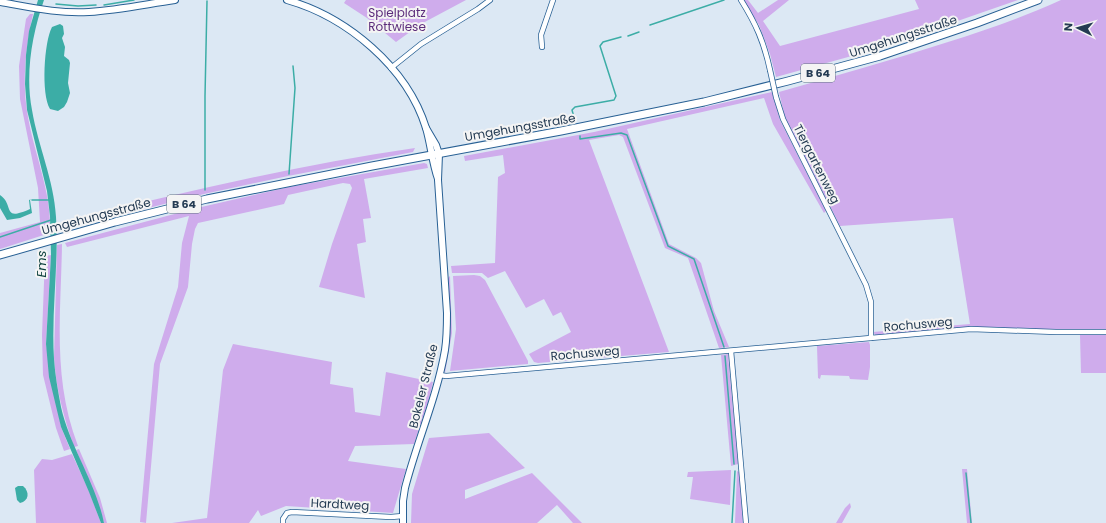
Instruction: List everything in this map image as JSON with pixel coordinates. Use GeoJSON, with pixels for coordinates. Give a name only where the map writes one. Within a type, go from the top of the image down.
{"type":"FeatureCollection","features":[{"type":"Feature","properties":{"kind":"main road","name":"Umgehungsstraße"},"geometry":{"type":"LineString","coordinates":[[0,254],[68,234],[208,198],[380,164],[561,131],[704,102],[880,56],[977,23],[1038,0]]}},
{"type":"Feature","properties":{"kind":"street"},"geometry":{"type":"LineString","coordinates":[[0,2],[46,10],[89,12],[175,0]]}},
{"type":"Feature","properties":{"kind":"street","name":"Bokeler Straße"},"geometry":{"type":"LineString","coordinates":[[287,0],[316,10],[343,25],[368,44],[391,68],[408,91],[426,128],[435,155],[447,313],[445,348],[434,400],[409,475],[403,501],[403,523]]}},
{"type":"Feature","properties":{"kind":"street"},"geometry":{"type":"LineString","coordinates":[[391,68],[421,44],[490,0]]}},
{"type":"Feature","properties":{"kind":"street"},"geometry":{"type":"LineString","coordinates":[[542,47],[541,35],[553,0]]}},
{"type":"Feature","properties":{"kind":"street","name":"Tiergartenweg"},"geometry":{"type":"LineString","coordinates":[[741,0],[756,26],[767,54],[776,97],[783,119],[866,285],[871,302],[871,338]]}},
{"type":"Feature","properties":{"kind":"street","name":"Rochusweg"},"geometry":{"type":"LineString","coordinates":[[440,375],[453,376],[971,329],[1106,332]]}},
{"type":"Feature","properties":{"kind":"street"},"geometry":{"type":"LineString","coordinates":[[731,350],[746,523]]}},
{"type":"Feature","properties":{"kind":"street","name":"Hardtweg"},"geometry":{"type":"LineString","coordinates":[[283,523],[283,519],[287,513],[292,512],[391,517],[403,516]]}},
{"type":"Feature","properties":{"kind":"green space","name":"Spielplatz Rottwiese"},"geometry":{"type":"Polygon","coordinates":[[[346,0],[466,0],[421,24],[396,42],[367,18],[344,3],[346,0]]]}},
{"type":"Feature","properties":{"kind":"green space"},"geometry":{"type":"Polygon","coordinates":[[[743,0],[748,0],[758,13],[778,0],[789,0],[763,21],[780,46],[919,9],[915,0],[1018,0],[877,49],[776,77],[770,54],[759,25],[743,0]]]}},
{"type":"Feature","properties":{"kind":"green space"},"geometry":{"type":"Polygon","coordinates":[[[1061,0],[1106,0],[1106,330],[971,327],[876,336],[873,332],[970,324],[953,218],[840,226],[785,118],[779,92],[885,62],[991,28],[1061,0]]]}},
{"type":"Feature","properties":{"kind":"green space"},"geometry":{"type":"Polygon","coordinates":[[[30,14],[33,14],[28,38],[25,74],[27,111],[48,202],[50,233],[0,249],[0,233],[40,222],[38,188],[20,99],[19,66],[26,19],[30,14]]]}},
{"type":"Feature","properties":{"kind":"green space"},"geometry":{"type":"Polygon","coordinates":[[[772,92],[780,120],[826,211],[824,213],[773,124],[764,98],[627,129],[669,244],[696,258],[701,263],[714,311],[729,347],[719,348],[688,258],[665,248],[623,137],[619,135],[589,140],[669,352],[538,363],[534,362],[529,354],[571,332],[561,312],[553,316],[544,299],[526,308],[505,271],[488,278],[482,273],[452,273],[451,266],[495,263],[498,177],[505,173],[503,155],[465,161],[464,156],[594,132],[772,92]]]}},
{"type":"Feature","properties":{"kind":"green space"},"geometry":{"type":"Polygon","coordinates":[[[415,148],[413,152],[204,194],[65,229],[65,221],[196,190],[283,171],[415,148]]]}},
{"type":"Feature","properties":{"kind":"green space"},"geometry":{"type":"Polygon","coordinates":[[[424,163],[427,164],[428,168],[364,179],[371,218],[363,219],[366,242],[357,244],[365,298],[319,287],[332,244],[352,188],[350,184],[343,183],[288,195],[284,204],[198,223],[195,229],[192,244],[188,287],[160,364],[146,523],[140,522],[154,364],[178,287],[182,243],[189,216],[67,247],[65,243],[197,208],[289,187],[424,163]]]}},
{"type":"Feature","properties":{"kind":"green space"},"geometry":{"type":"Polygon","coordinates":[[[62,244],[60,321],[61,371],[64,396],[78,446],[74,447],[61,403],[54,358],[57,245],[62,244]]]}},
{"type":"Feature","properties":{"kind":"green space"},"geometry":{"type":"Polygon","coordinates":[[[51,255],[46,344],[61,427],[70,449],[64,451],[56,428],[43,375],[42,335],[45,256],[51,255]]]}},
{"type":"Feature","properties":{"kind":"green space"},"geometry":{"type":"Polygon","coordinates":[[[450,276],[452,333],[445,373],[447,279],[450,276]]]}},
{"type":"Feature","properties":{"kind":"green space"},"geometry":{"type":"Polygon","coordinates":[[[453,276],[480,276],[485,280],[528,361],[528,364],[450,371],[456,329],[453,276]]]}},
{"type":"Feature","properties":{"kind":"green space"},"geometry":{"type":"Polygon","coordinates":[[[1080,335],[1106,335],[1106,373],[1081,373],[1080,335]]]}},
{"type":"Feature","properties":{"kind":"green space"},"geometry":{"type":"Polygon","coordinates":[[[869,342],[870,367],[868,380],[850,379],[849,376],[821,375],[820,379],[818,378],[817,346],[869,342]]]}},
{"type":"Feature","properties":{"kind":"green space"},"geometry":{"type":"Polygon","coordinates":[[[233,344],[332,362],[330,384],[353,388],[355,412],[380,416],[386,372],[433,382],[414,444],[355,446],[348,461],[406,469],[393,513],[286,506],[261,516],[258,510],[249,523],[172,523],[207,518],[223,370],[233,344]]]}},
{"type":"Feature","properties":{"kind":"green space"},"geometry":{"type":"Polygon","coordinates":[[[728,354],[738,464],[731,466],[721,355],[728,354]]]}},
{"type":"Feature","properties":{"kind":"green space"},"geometry":{"type":"Polygon","coordinates":[[[489,433],[525,468],[465,490],[465,499],[532,473],[582,523],[573,523],[557,505],[537,523],[411,523],[412,494],[429,438],[489,433]]]}},
{"type":"Feature","properties":{"kind":"green space"},"geometry":{"type":"Polygon","coordinates":[[[79,449],[100,498],[107,523],[104,523],[93,490],[76,450],[79,449]]]}},
{"type":"Feature","properties":{"kind":"green space"},"geometry":{"type":"Polygon","coordinates":[[[72,454],[89,491],[101,523],[36,523],[34,470],[42,459],[52,460],[72,454]]]}},
{"type":"Feature","properties":{"kind":"green space"},"geometry":{"type":"Polygon","coordinates":[[[962,469],[967,469],[972,523],[967,523],[962,469]]]}},
{"type":"Feature","properties":{"kind":"green space"},"geometry":{"type":"Polygon","coordinates":[[[731,470],[730,505],[690,499],[693,477],[687,477],[688,472],[731,470]]]}},
{"type":"Feature","properties":{"kind":"green space"},"geometry":{"type":"Polygon","coordinates":[[[737,471],[739,472],[743,523],[735,523],[737,471]]]}},
{"type":"Feature","properties":{"kind":"green space"},"geometry":{"type":"Polygon","coordinates":[[[850,503],[851,507],[842,523],[836,523],[845,508],[850,503]]]}},
{"type":"Feature","properties":{"kind":"shaded area"},"geometry":{"type":"Polygon","coordinates":[[[38,0],[44,0],[33,40],[29,82],[32,110],[55,203],[57,252],[53,341],[55,371],[65,422],[95,494],[104,523],[101,523],[61,427],[49,377],[46,344],[51,255],[50,216],[47,191],[27,110],[25,84],[29,31],[38,0]]]}},
{"type":"Feature","properties":{"kind":"shaded area"},"geometry":{"type":"Polygon","coordinates":[[[60,24],[63,26],[64,34],[62,38],[65,47],[64,56],[70,63],[68,83],[70,93],[64,107],[58,111],[50,109],[47,102],[45,92],[45,56],[49,34],[52,27],[60,24]]]}},
{"type":"Feature","properties":{"kind":"shaded area"},"geometry":{"type":"Polygon","coordinates":[[[0,195],[7,203],[10,211],[15,214],[30,209],[29,200],[32,199],[30,200],[32,213],[20,218],[7,220],[0,208],[0,195]]]}},
{"type":"Feature","properties":{"kind":"shaded area"},"geometry":{"type":"Polygon","coordinates":[[[18,486],[23,486],[28,493],[27,498],[20,503],[17,500],[15,488],[18,486]]]}},
{"type":"Feature","properties":{"kind":"waterway"},"geometry":{"type":"LineString","coordinates":[[104,5],[134,0]]}},
{"type":"Feature","properties":{"kind":"waterway"},"geometry":{"type":"LineString","coordinates":[[650,25],[724,0]]}},
{"type":"Feature","properties":{"kind":"waterway"},"geometry":{"type":"LineString","coordinates":[[205,190],[207,1]]}},
{"type":"Feature","properties":{"kind":"waterway"},"geometry":{"type":"LineString","coordinates":[[56,4],[78,6],[96,5]]}},
{"type":"Feature","properties":{"kind":"waterway"},"geometry":{"type":"LineString","coordinates":[[628,36],[639,32]]}},
{"type":"Feature","properties":{"kind":"waterway"},"geometry":{"type":"LineString","coordinates":[[575,121],[572,110],[575,107],[614,100],[616,96],[600,46],[603,42],[621,37]]}},
{"type":"Feature","properties":{"kind":"waterway"},"geometry":{"type":"LineString","coordinates":[[289,174],[295,88],[293,66]]}},
{"type":"Feature","properties":{"kind":"waterway"},"geometry":{"type":"LineString","coordinates":[[580,136],[580,139],[621,133],[627,135],[668,246],[694,259],[724,347]]}},
{"type":"Feature","properties":{"kind":"waterway"},"geometry":{"type":"LineString","coordinates":[[32,200],[50,200]]}},
{"type":"Feature","properties":{"kind":"waterway"},"geometry":{"type":"LineString","coordinates":[[0,237],[51,220]]}},
{"type":"Feature","properties":{"kind":"waterway"},"geometry":{"type":"LineString","coordinates":[[725,356],[734,464]]}},
{"type":"Feature","properties":{"kind":"waterway"},"geometry":{"type":"LineString","coordinates":[[732,523],[735,471]]}},
{"type":"Feature","properties":{"kind":"waterway"},"geometry":{"type":"LineString","coordinates":[[966,473],[971,523]]}},
{"type":"Feature","properties":{"kind":"water label","name":"Ems"},"geometry":{"type":"Point","coordinates":[41,264]}}]}
